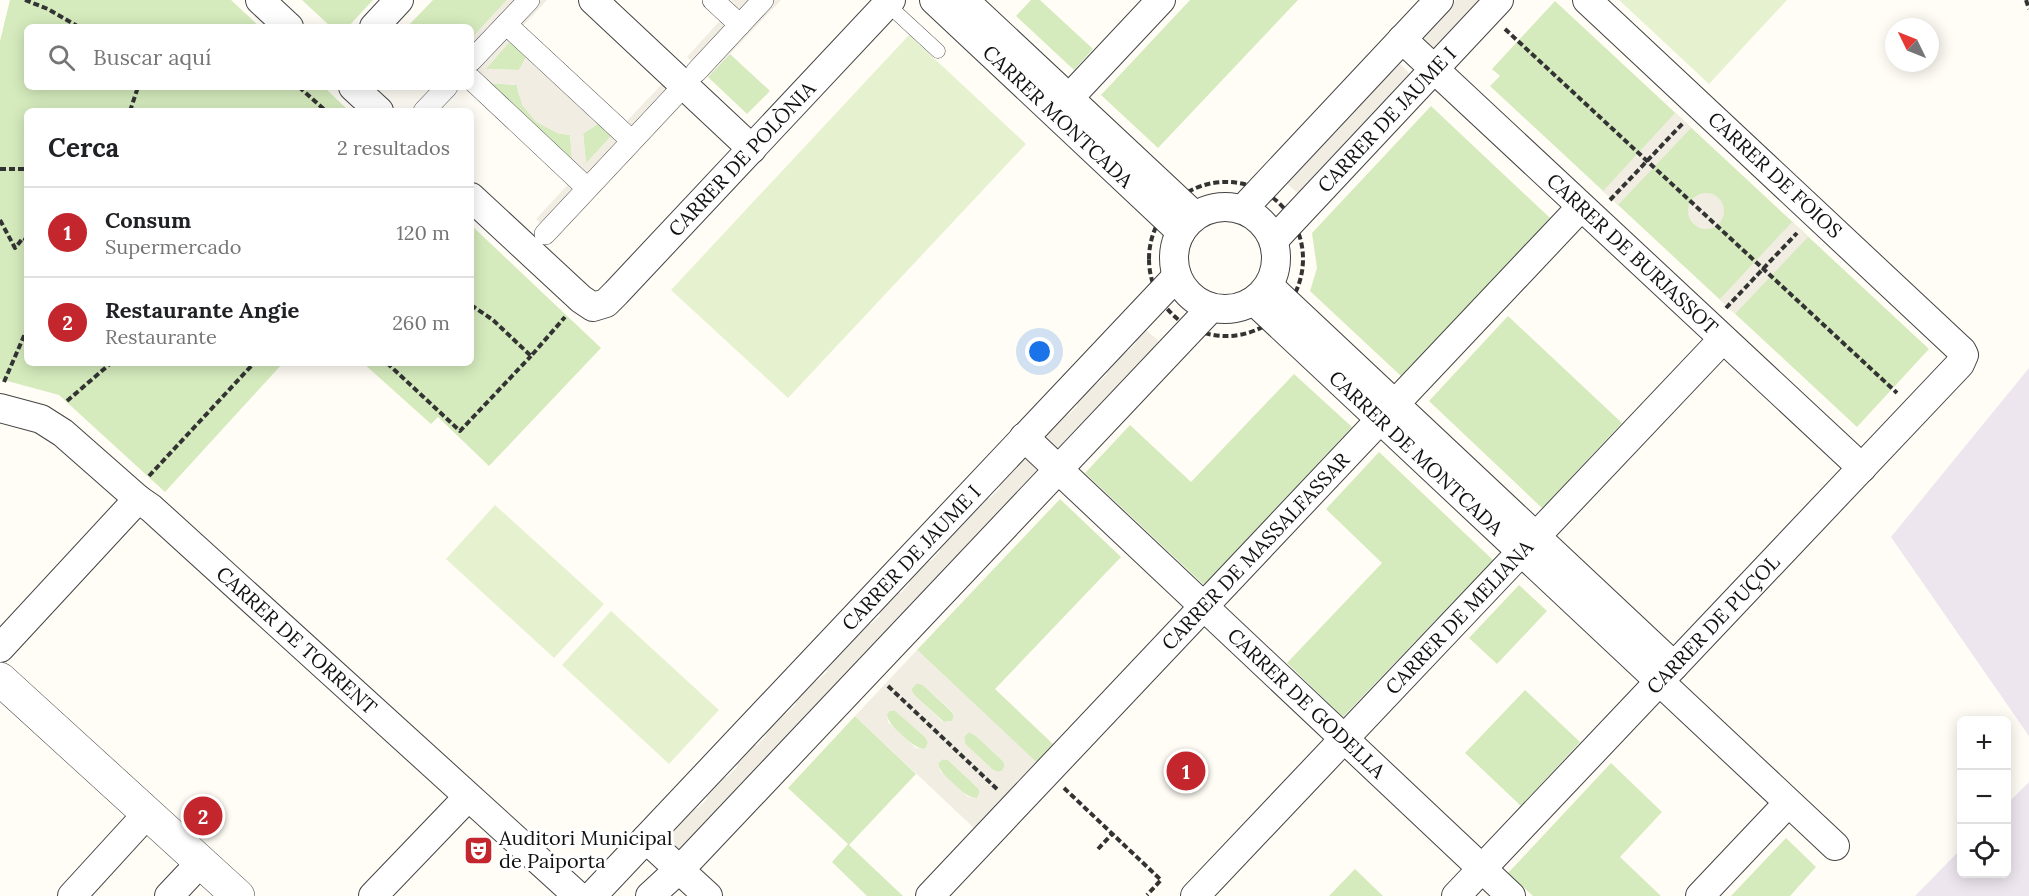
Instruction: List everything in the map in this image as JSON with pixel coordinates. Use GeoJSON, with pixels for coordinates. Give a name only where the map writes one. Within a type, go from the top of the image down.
{"type":"FeatureCollection","features":[{"type":"Feature","properties":{"kind":"street"},"geometry":{"type":"LineString","coordinates":[[260,0],[286,24]]}},
{"type":"Feature","properties":{"kind":"street"},"geometry":{"type":"LineString","coordinates":[[377,24],[399,0]]}},
{"type":"Feature","properties":{"kind":"street"},"geometry":{"type":"LineString","coordinates":[[474,58],[529,0]]}},
{"type":"Feature","properties":{"kind":"street"},"geometry":{"type":"LineString","coordinates":[[593,0],[752,149]]}},
{"type":"Feature","properties":{"kind":"street"},"geometry":{"type":"LineString","coordinates":[[713,0],[740,25]]}},
{"type":"Feature","properties":{"kind":"street"},"geometry":{"type":"LineString","coordinates":[[696,72],[763,0]]}},
{"type":"Feature","properties":{"kind":"street","name":"CARRER MONTCADA"},"geometry":{"type":"LineString","coordinates":[[934,0],[1179,216]]}},
{"type":"Feature","properties":{"kind":"street","name":"CARRER MONTCADA"},"geometry":{"type":"LineString","coordinates":[[964,0],[1069,98],[1179,216]]}},
{"type":"Feature","properties":{"kind":"street"},"geometry":{"type":"LineString","coordinates":[[1069,98],[1161,0]]}},
{"type":"Feature","properties":{"kind":"street"},"geometry":{"type":"LineString","coordinates":[[1205,319],[1196,301],[1184,290],[1165,281],[1174,261],[1179,216],[1227,206],[1247,198],[1439,0]]}},
{"type":"Feature","properties":{"kind":"street","name":"CARRER DE FOIOS"},"geometry":{"type":"LineString","coordinates":[[1587,0],[1962,351]]}},
{"type":"Feature","properties":{"kind":"street","name":"CARRER DE POLÒNIA"},"geometry":{"type":"LineString","coordinates":[[579,309],[597,307],[606,303],[889,2]]}},
{"type":"Feature","properties":{"kind":"street","name":"CARRER DE JAUME I"},"geometry":{"type":"LineString","coordinates":[[1286,235],[1434,69],[1499,12]]}},
{"type":"Feature","properties":{"kind":"street"},"geometry":{"type":"LineString","coordinates":[[506,24],[632,141]]}},
{"type":"Feature","properties":{"kind":"street","name":"CARRER DE BURJASSOT"},"geometry":{"type":"LineString","coordinates":[[1402,39],[1594,205],[1723,325],[1862,468]]}},
{"type":"Feature","properties":{"kind":"street"},"geometry":{"type":"LineString","coordinates":[[474,82],[587,188]]}},
{"type":"Feature","properties":{"kind":"street"},"geometry":{"type":"LineString","coordinates":[[356,90],[376,108]]}},
{"type":"Feature","properties":{"kind":"street"},"geometry":{"type":"LineString","coordinates":[[427,108],[444,90]]}},
{"type":"Feature","properties":{"kind":"street"},"geometry":{"type":"LineString","coordinates":[[545,234],[677,93]]}},
{"type":"Feature","properties":{"kind":"street"},"geometry":{"type":"LineString","coordinates":[[650,896],[679,870],[1205,319],[1226,310],[1262,304],[1286,235],[1267,227],[1256,216],[1247,198]]}},
{"type":"Feature","properties":{"kind":"street"},"geometry":{"type":"LineString","coordinates":[[474,200],[579,309]]}},
{"type":"Feature","properties":{"kind":"street","name":"CARRER DE MASSALFASSAR"},"geometry":{"type":"LineString","coordinates":[[930,896],[1388,412],[1594,205]]}},
{"type":"Feature","properties":{"kind":"street","name":"CARRER DE JAUME I"},"geometry":{"type":"LineString","coordinates":[[592,896],[1024,437],[1165,281]]}},
{"type":"Feature","properties":{"kind":"street","name":"CARRER DE MONTCADA"},"geometry":{"type":"LineString","coordinates":[[1262,304],[1388,412],[1666,674],[1788,803]]}},
{"type":"Feature","properties":{"kind":"street","name":"CARRER DE MELIANA"},"geometry":{"type":"LineString","coordinates":[[1195,896],[1528,545],[1723,325]]}},
{"type":"Feature","properties":{"kind":"street","name":"CARRER DE PUÇOL"},"geometry":{"type":"LineString","coordinates":[[1456,896],[1960,364],[1964,355],[1962,351]]}},
{"type":"Feature","properties":{"kind":"street","name":"CARRER DE TORRENT"},"geometry":{"type":"LineString","coordinates":[[2,395],[63,433],[142,489],[151,508],[578,896]]}},
{"type":"Feature","properties":{"kind":"street","name":"CARRER DE GODELLA"},"geometry":{"type":"LineString","coordinates":[[1024,437],[1511,896]]}},
{"type":"Feature","properties":{"kind":"street"},"geometry":{"type":"LineString","coordinates":[[0,648],[142,489]]}},
{"type":"Feature","properties":{"kind":"street"},"geometry":{"type":"LineString","coordinates":[[0,679],[238,896]]}},
{"type":"Feature","properties":{"kind":"street"},"geometry":{"type":"LineString","coordinates":[[373,896],[468,796]]}},
{"type":"Feature","properties":{"kind":"street"},"geometry":{"type":"LineString","coordinates":[[1700,896],[1788,803],[1835,846]]}},
{"type":"Feature","properties":{"kind":"street"},"geometry":{"type":"LineString","coordinates":[[72,896],[147,814]]}},
{"type":"Feature","properties":{"kind":"street"},"geometry":{"type":"LineString","coordinates":[[646,839],[708,896]]}},
{"type":"Feature","properties":{"kind":"street"},"geometry":{"type":"LineString","coordinates":[[169,896],[201,862]]}},
{"type":"Feature","properties":{"kind":"lane"},"geometry":{"type":"LineString","coordinates":[[889,2],[938,51]]}},
{"type":"Feature","properties":{"kind":"path"},"geometry":{"type":"LineString","coordinates":[[25,0],[48,9],[74,24]]}},
{"type":"Feature","properties":{"kind":"path"},"geometry":{"type":"LineString","coordinates":[[2026,0],[2029,9]]}},
{"type":"Feature","properties":{"kind":"path"},"geometry":{"type":"LineString","coordinates":[[1499,12],[1647,161],[1904,399]]}},
{"type":"Feature","properties":{"kind":"path"},"geometry":{"type":"LineString","coordinates":[[131,108],[137,90]]}},
{"type":"Feature","properties":{"kind":"path"},"geometry":{"type":"LineString","coordinates":[[302,90],[323,108]]}},
{"type":"Feature","properties":{"kind":"path"},"geometry":{"type":"LineString","coordinates":[[1594,205],[1647,161],[1686,118]]}},
{"type":"Feature","properties":{"kind":"path"},"geometry":{"type":"LineString","coordinates":[[0,169],[24,169]]}},
{"type":"Feature","properties":{"kind":"path"},"geometry":{"type":"LineString","coordinates":[[1165,281],[1149,267],[1148,249],[1179,216],[1219,182],[1235,183],[1247,198]]}},
{"type":"Feature","properties":{"kind":"path"},"geometry":{"type":"LineString","coordinates":[[0,220],[15,248],[24,238]]}},
{"type":"Feature","properties":{"kind":"path"},"geometry":{"type":"LineString","coordinates":[[1723,325],[1763,270],[1800,230]]}},
{"type":"Feature","properties":{"kind":"path"},"geometry":{"type":"LineString","coordinates":[[1286,235],[1301,243],[1303,261],[1295,296]]}},
{"type":"Feature","properties":{"kind":"path"},"geometry":{"type":"LineString","coordinates":[[1205,319],[1224,335],[1243,333],[1262,304]]}},
{"type":"Feature","properties":{"kind":"path"},"geometry":{"type":"LineString","coordinates":[[474,307],[493,320],[531,356]]}},
{"type":"Feature","properties":{"kind":"path"},"geometry":{"type":"LineString","coordinates":[[390,366],[460,431],[579,309]]}},
{"type":"Feature","properties":{"kind":"path"},"geometry":{"type":"LineString","coordinates":[[2,395],[24,337]]}},
{"type":"Feature","properties":{"kind":"path"},"geometry":{"type":"LineString","coordinates":[[67,401],[108,366]]}},
{"type":"Feature","properties":{"kind":"path"},"geometry":{"type":"LineString","coordinates":[[142,489],[251,366]]}},
{"type":"Feature","properties":{"kind":"path"},"geometry":{"type":"LineString","coordinates":[[882,681],[1004,796]]}},
{"type":"Feature","properties":{"kind":"path"},"geometry":{"type":"LineString","coordinates":[[1059,784],[1161,880],[1148,893],[1155,896]]}},
{"type":"Feature","properties":{"kind":"path"},"geometry":{"type":"LineString","coordinates":[[1098,849],[1112,834]]}},
{"type":"Feature","properties":{"kind":"shaded area"},"geometry":{"type":"Polygon","coordinates":[[[507,0],[547,0],[522,27],[625,123],[662,84],[683,104],[557,238],[536,219],[573,179],[474,86],[474,36],[507,0]],[[513,38],[486,69],[519,70],[529,52],[513,38]],[[487,83],[572,163],[570,135],[557,133],[536,122],[522,105],[517,85],[487,83]],[[601,122],[583,134],[586,163],[613,134],[601,122]]]}},
{"type":"Feature","properties":{"kind":"shaded area"},"geometry":{"type":"Polygon","coordinates":[[[731,0],[781,0],[708,77],[687,57],[735,4],[731,0]]]}},
{"type":"Feature","properties":{"kind":"shaded area"},"geometry":{"type":"Polygon","coordinates":[[[1456,0],[1488,0],[1471,9],[1433,50],[1419,38],[1456,0]]]}},
{"type":"Feature","properties":{"kind":"shaded area"},"geometry":{"type":"Polygon","coordinates":[[[1400,64],[1411,75],[1300,195],[1285,182],[1299,167],[1303,167],[1313,156],[1313,151],[1329,134],[1334,134],[1343,124],[1343,119],[1358,103],[1362,103],[1373,92],[1372,88],[1386,72],[1391,73],[1400,64]]]}},
{"type":"Feature","properties":{"kind":"shaded area"},"geometry":{"type":"Polygon","coordinates":[[[1675,113],[1691,128],[1618,205],[1603,191],[1675,113]]]}},
{"type":"Feature","properties":{"kind":"shaded area"},"geometry":{"type":"Polygon","coordinates":[[[1706,193],[1719,198],[1724,211],[1719,224],[1706,229],[1693,224],[1688,211],[1693,198],[1706,193]]]}},
{"type":"Feature","properties":{"kind":"shaded area"},"geometry":{"type":"Polygon","coordinates":[[[1792,222],[1808,237],[1735,314],[1720,299],[1792,222]]]}},
{"type":"Feature","properties":{"kind":"shaded area"},"geometry":{"type":"Polygon","coordinates":[[[1145,329],[1160,342],[1059,454],[1041,437],[1063,415],[1068,415],[1077,406],[1077,401],[1093,384],[1098,383],[1107,374],[1106,370],[1124,351],[1128,351],[1136,343],[1136,339],[1145,329]]]}},
{"type":"Feature","properties":{"kind":"shaded area"},"geometry":{"type":"Polygon","coordinates":[[[2029,368],[2029,736],[1891,537],[2029,368]]]}},
{"type":"Feature","properties":{"kind":"shaded area"},"geometry":{"type":"Polygon","coordinates":[[[1021,453],[1042,467],[683,855],[661,834],[693,809],[698,808],[707,799],[706,795],[723,777],[727,777],[737,767],[736,763],[753,745],[757,745],[766,736],[766,731],[783,713],[787,713],[796,704],[795,700],[813,681],[817,681],[827,672],[826,668],[867,624],[871,624],[880,616],[879,612],[897,592],[901,593],[926,561],[931,561],[940,551],[939,547],[985,497],[990,498],[1000,488],[999,484],[1021,453]]]}},
{"type":"Feature","properties":{"kind":"shaded area"},"geometry":{"type":"Polygon","coordinates":[[[917,650],[1036,762],[974,828],[855,716],[917,650]],[[917,683],[911,689],[914,695],[943,722],[952,721],[954,716],[952,711],[923,685],[917,683]],[[894,710],[889,711],[888,722],[916,748],[925,749],[928,743],[926,738],[894,710]],[[969,732],[964,737],[965,744],[993,770],[1002,771],[1005,765],[1003,761],[975,735],[969,732]],[[943,759],[938,763],[940,771],[968,797],[977,798],[980,792],[978,788],[948,760],[943,759]]]}},
{"type":"Feature","properties":{"kind":"shaded area"},"geometry":{"type":"Polygon","coordinates":[[[2029,782],[2029,896],[1915,896],[1957,853],[1957,878],[2011,878],[2011,800],[2029,782]]]}},
{"type":"Feature","properties":{"kind":"green space"},"geometry":{"type":"Polygon","coordinates":[[[10,0],[231,0],[257,24],[24,24],[24,90],[327,90],[346,108],[24,108],[24,366],[280,366],[165,492],[59,395],[0,379],[0,41],[10,0]]]}},
{"type":"Feature","properties":{"kind":"green space"},"geometry":{"type":"Polygon","coordinates":[[[302,0],[373,0],[351,24],[328,24],[302,0]]]}},
{"type":"Feature","properties":{"kind":"green space"},"geometry":{"type":"Polygon","coordinates":[[[433,0],[507,0],[474,36],[474,24],[410,24],[433,0]]]}},
{"type":"Feature","properties":{"kind":"green space"},"geometry":{"type":"Polygon","coordinates":[[[1031,0],[1040,0],[1093,49],[1074,70],[1016,16],[1031,0]]]}},
{"type":"Feature","properties":{"kind":"green space"},"geometry":{"type":"Polygon","coordinates":[[[1190,0],[1298,0],[1158,148],[1101,95],[1190,0]]]}},
{"type":"Feature","properties":{"kind":"green space"},"geometry":{"type":"Polygon","coordinates":[[[1619,0],[1787,0],[1709,84],[1619,0]]]}},
{"type":"Feature","properties":{"kind":"green space"},"geometry":{"type":"Polygon","coordinates":[[[1555,1],[1929,349],[1857,427],[1490,86],[1500,76],[1492,69],[1555,1]]]}},
{"type":"Feature","properties":{"kind":"green space"},"geometry":{"type":"Polygon","coordinates":[[[909,35],[1026,144],[788,398],[671,290],[909,35]]]}},
{"type":"Feature","properties":{"kind":"green space"},"geometry":{"type":"Polygon","coordinates":[[[513,38],[529,52],[519,70],[485,69],[513,38]]]}},
{"type":"Feature","properties":{"kind":"green space"},"geometry":{"type":"Polygon","coordinates":[[[730,54],[770,91],[747,114],[708,77],[730,54]]]}},
{"type":"Feature","properties":{"kind":"green space"},"geometry":{"type":"Polygon","coordinates":[[[486,83],[517,85],[519,95],[557,133],[570,135],[573,164],[486,83]]]}},
{"type":"Feature","properties":{"kind":"green space"},"geometry":{"type":"Polygon","coordinates":[[[1431,106],[1550,218],[1402,377],[1310,291],[1317,268],[1312,233],[1431,106]]]}},
{"type":"Feature","properties":{"kind":"green space"},"geometry":{"type":"Polygon","coordinates":[[[601,122],[613,134],[586,164],[583,133],[601,122]]]}},
{"type":"Feature","properties":{"kind":"green space"},"geometry":{"type":"Polygon","coordinates":[[[474,228],[601,348],[489,466],[438,417],[431,424],[366,366],[474,366],[474,228]]]}},
{"type":"Feature","properties":{"kind":"green space"},"geometry":{"type":"Polygon","coordinates":[[[1508,316],[1622,423],[1542,508],[1429,401],[1508,316]]]}},
{"type":"Feature","properties":{"kind":"green space"},"geometry":{"type":"Polygon","coordinates":[[[1294,374],[1352,427],[1204,585],[1085,473],[1130,425],[1191,482],[1294,374]]]}},
{"type":"Feature","properties":{"kind":"green space"},"geometry":{"type":"Polygon","coordinates":[[[1379,452],[1493,560],[1343,717],[1287,663],[1382,563],[1326,509],[1379,452]]]}},
{"type":"Feature","properties":{"kind":"green space"},"geometry":{"type":"Polygon","coordinates":[[[1060,499],[1121,557],[995,689],[1053,744],[1036,762],[917,650],[1060,499]]]}},
{"type":"Feature","properties":{"kind":"green space"},"geometry":{"type":"Polygon","coordinates":[[[495,505],[604,604],[554,658],[446,559],[495,505]]]}},
{"type":"Feature","properties":{"kind":"green space"},"geometry":{"type":"Polygon","coordinates":[[[1519,585],[1547,611],[1497,664],[1469,638],[1519,585]]]}},
{"type":"Feature","properties":{"kind":"green space"},"geometry":{"type":"Polygon","coordinates":[[[611,611],[719,710],[669,764],[562,665],[611,611]]]}},
{"type":"Feature","properties":{"kind":"green space"},"geometry":{"type":"Polygon","coordinates":[[[917,683],[923,685],[952,712],[954,716],[952,721],[944,722],[914,695],[911,689],[917,683]]]}},
{"type":"Feature","properties":{"kind":"green space"},"geometry":{"type":"Polygon","coordinates":[[[1525,690],[1580,742],[1521,806],[1465,753],[1525,690]]]}},
{"type":"Feature","properties":{"kind":"green space"},"geometry":{"type":"Polygon","coordinates":[[[896,710],[926,738],[928,743],[925,749],[908,741],[891,724],[887,714],[889,711],[896,710]]]}},
{"type":"Feature","properties":{"kind":"green space"},"geometry":{"type":"Polygon","coordinates":[[[855,716],[916,774],[849,845],[903,896],[867,896],[832,862],[848,844],[788,788],[855,716]]]}},
{"type":"Feature","properties":{"kind":"green space"},"geometry":{"type":"Polygon","coordinates":[[[969,732],[1003,761],[1005,765],[1002,771],[993,770],[965,744],[964,736],[969,732]]]}},
{"type":"Feature","properties":{"kind":"green space"},"geometry":{"type":"Polygon","coordinates":[[[943,759],[948,760],[978,788],[980,792],[977,798],[966,794],[947,779],[938,763],[943,759]]]}},
{"type":"Feature","properties":{"kind":"green space"},"geometry":{"type":"Polygon","coordinates":[[[1611,763],[1662,812],[1620,857],[1661,896],[1533,896],[1508,873],[1611,763]]]}},
{"type":"Feature","properties":{"kind":"green space"},"geometry":{"type":"Polygon","coordinates":[[[1786,838],[1816,867],[1790,896],[1731,896],[1786,838]]]}},
{"type":"Feature","properties":{"kind":"green space"},"geometry":{"type":"Polygon","coordinates":[[[1355,869],[1383,896],[1329,896],[1355,869]]]}},
{"type":"Feature","properties":{"kind":"place","name":"Consum"},"geometry":{"type":"Point","coordinates":[1186,771]}},
{"type":"Feature","properties":{"kind":"place","name":"Restaurante Angie"},"geometry":{"type":"Point","coordinates":[203,816]}},
{"type":"Feature","properties":{"kind":"place","name":"Auditori Municipal de Paiporta"},"geometry":{"type":"Point","coordinates":[478,850]}}]}
